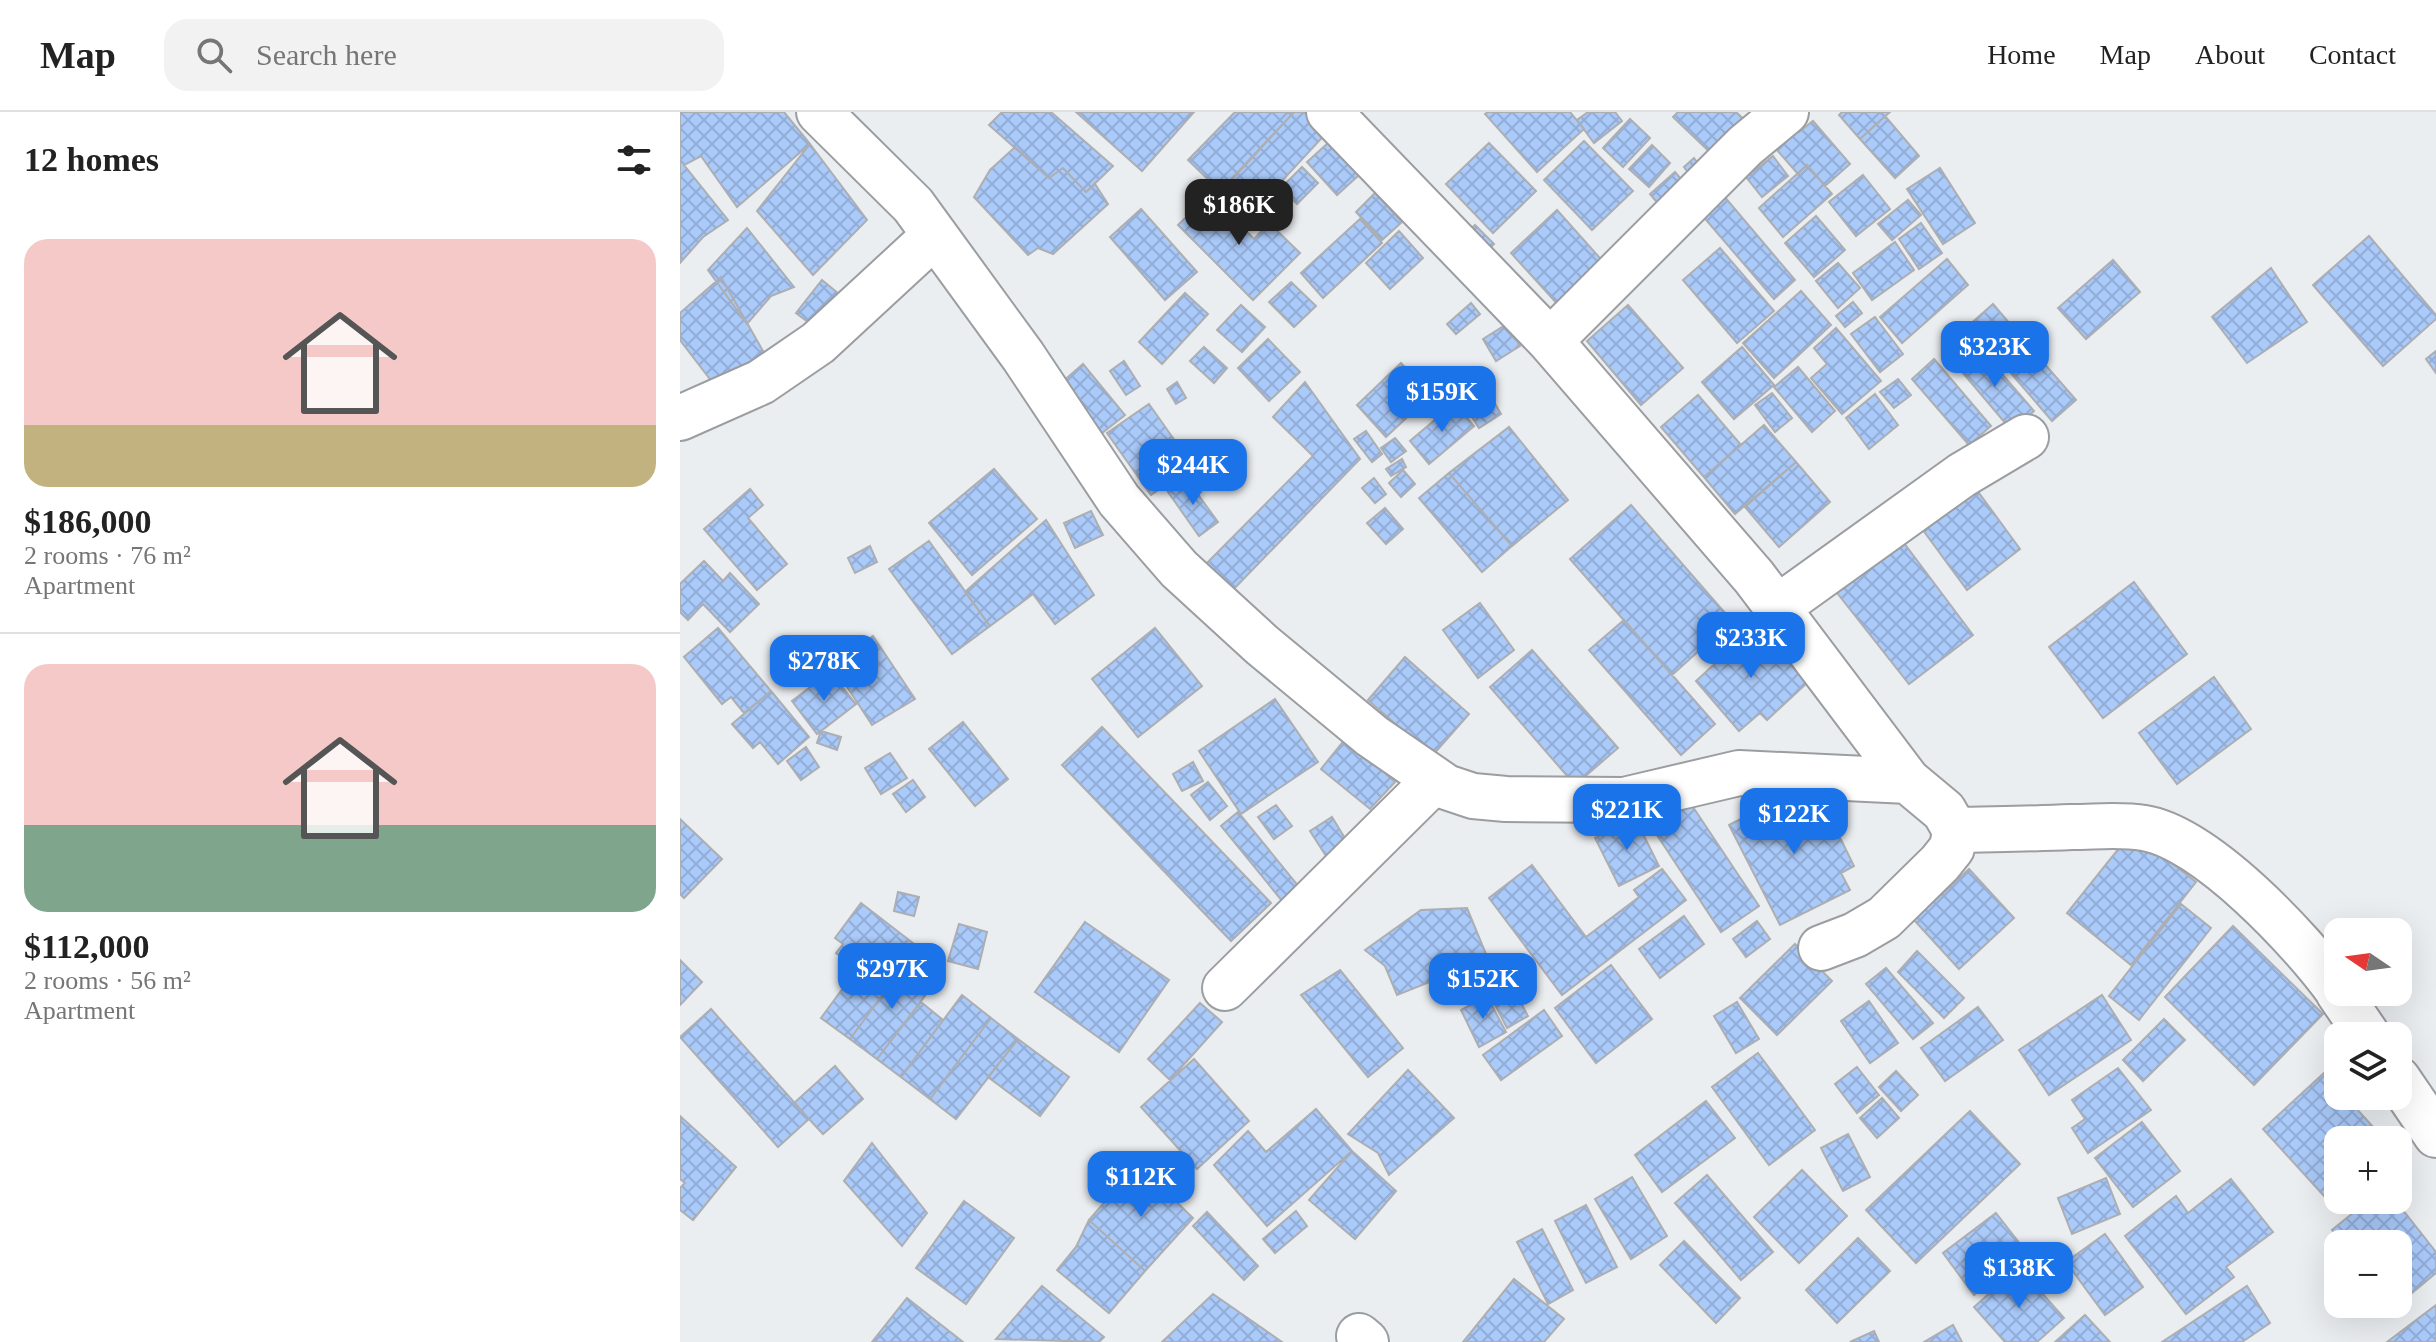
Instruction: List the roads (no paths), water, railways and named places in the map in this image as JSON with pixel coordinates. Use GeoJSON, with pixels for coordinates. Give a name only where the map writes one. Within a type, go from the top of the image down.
{"type":"FeatureCollection","features":[{"type":"Feature","properties":{"kind":"street"},"geometry":{"type":"LineString","coordinates":[[819,112],[913,205],[1023,356],[1119,500],[1179,569],[1274,656],[1372,736],[1435,780],[1473,796],[1580,800],[1624,800],[1739,773],[1908,781]]}},
{"type":"Feature","properties":{"kind":"street"},"geometry":{"type":"LineString","coordinates":[[1329,112],[1550,341],[1778,607],[1908,781],[1944,811],[1955,830],[1952,848],[1940,863],[1884,918],[1855,935],[1821,948]]}},
{"type":"Feature","properties":{"kind":"street"},"geometry":{"type":"LineString","coordinates":[[1550,341],[1745,146],[1786,112]]}},
{"type":"Feature","properties":{"kind":"street"},"geometry":{"type":"LineString","coordinates":[[680,418],[761,382],[818,343],[935,235]]}},
{"type":"Feature","properties":{"kind":"street"},"geometry":{"type":"LineString","coordinates":[[1778,607],[1962,475],[2026,437]]}},
{"type":"Feature","properties":{"kind":"street"},"geometry":{"type":"LineString","coordinates":[[1225,988],[1435,780]]}},
{"type":"Feature","properties":{"kind":"street"},"geometry":{"type":"LineString","coordinates":[[1955,830],[2113,825],[2148,828],[2186,844],[2231,879],[2294,935],[2324,974]]}},
{"type":"Feature","properties":{"kind":"street"},"geometry":{"type":"LineString","coordinates":[[2412,1100],[2436,1135]]}}]}
